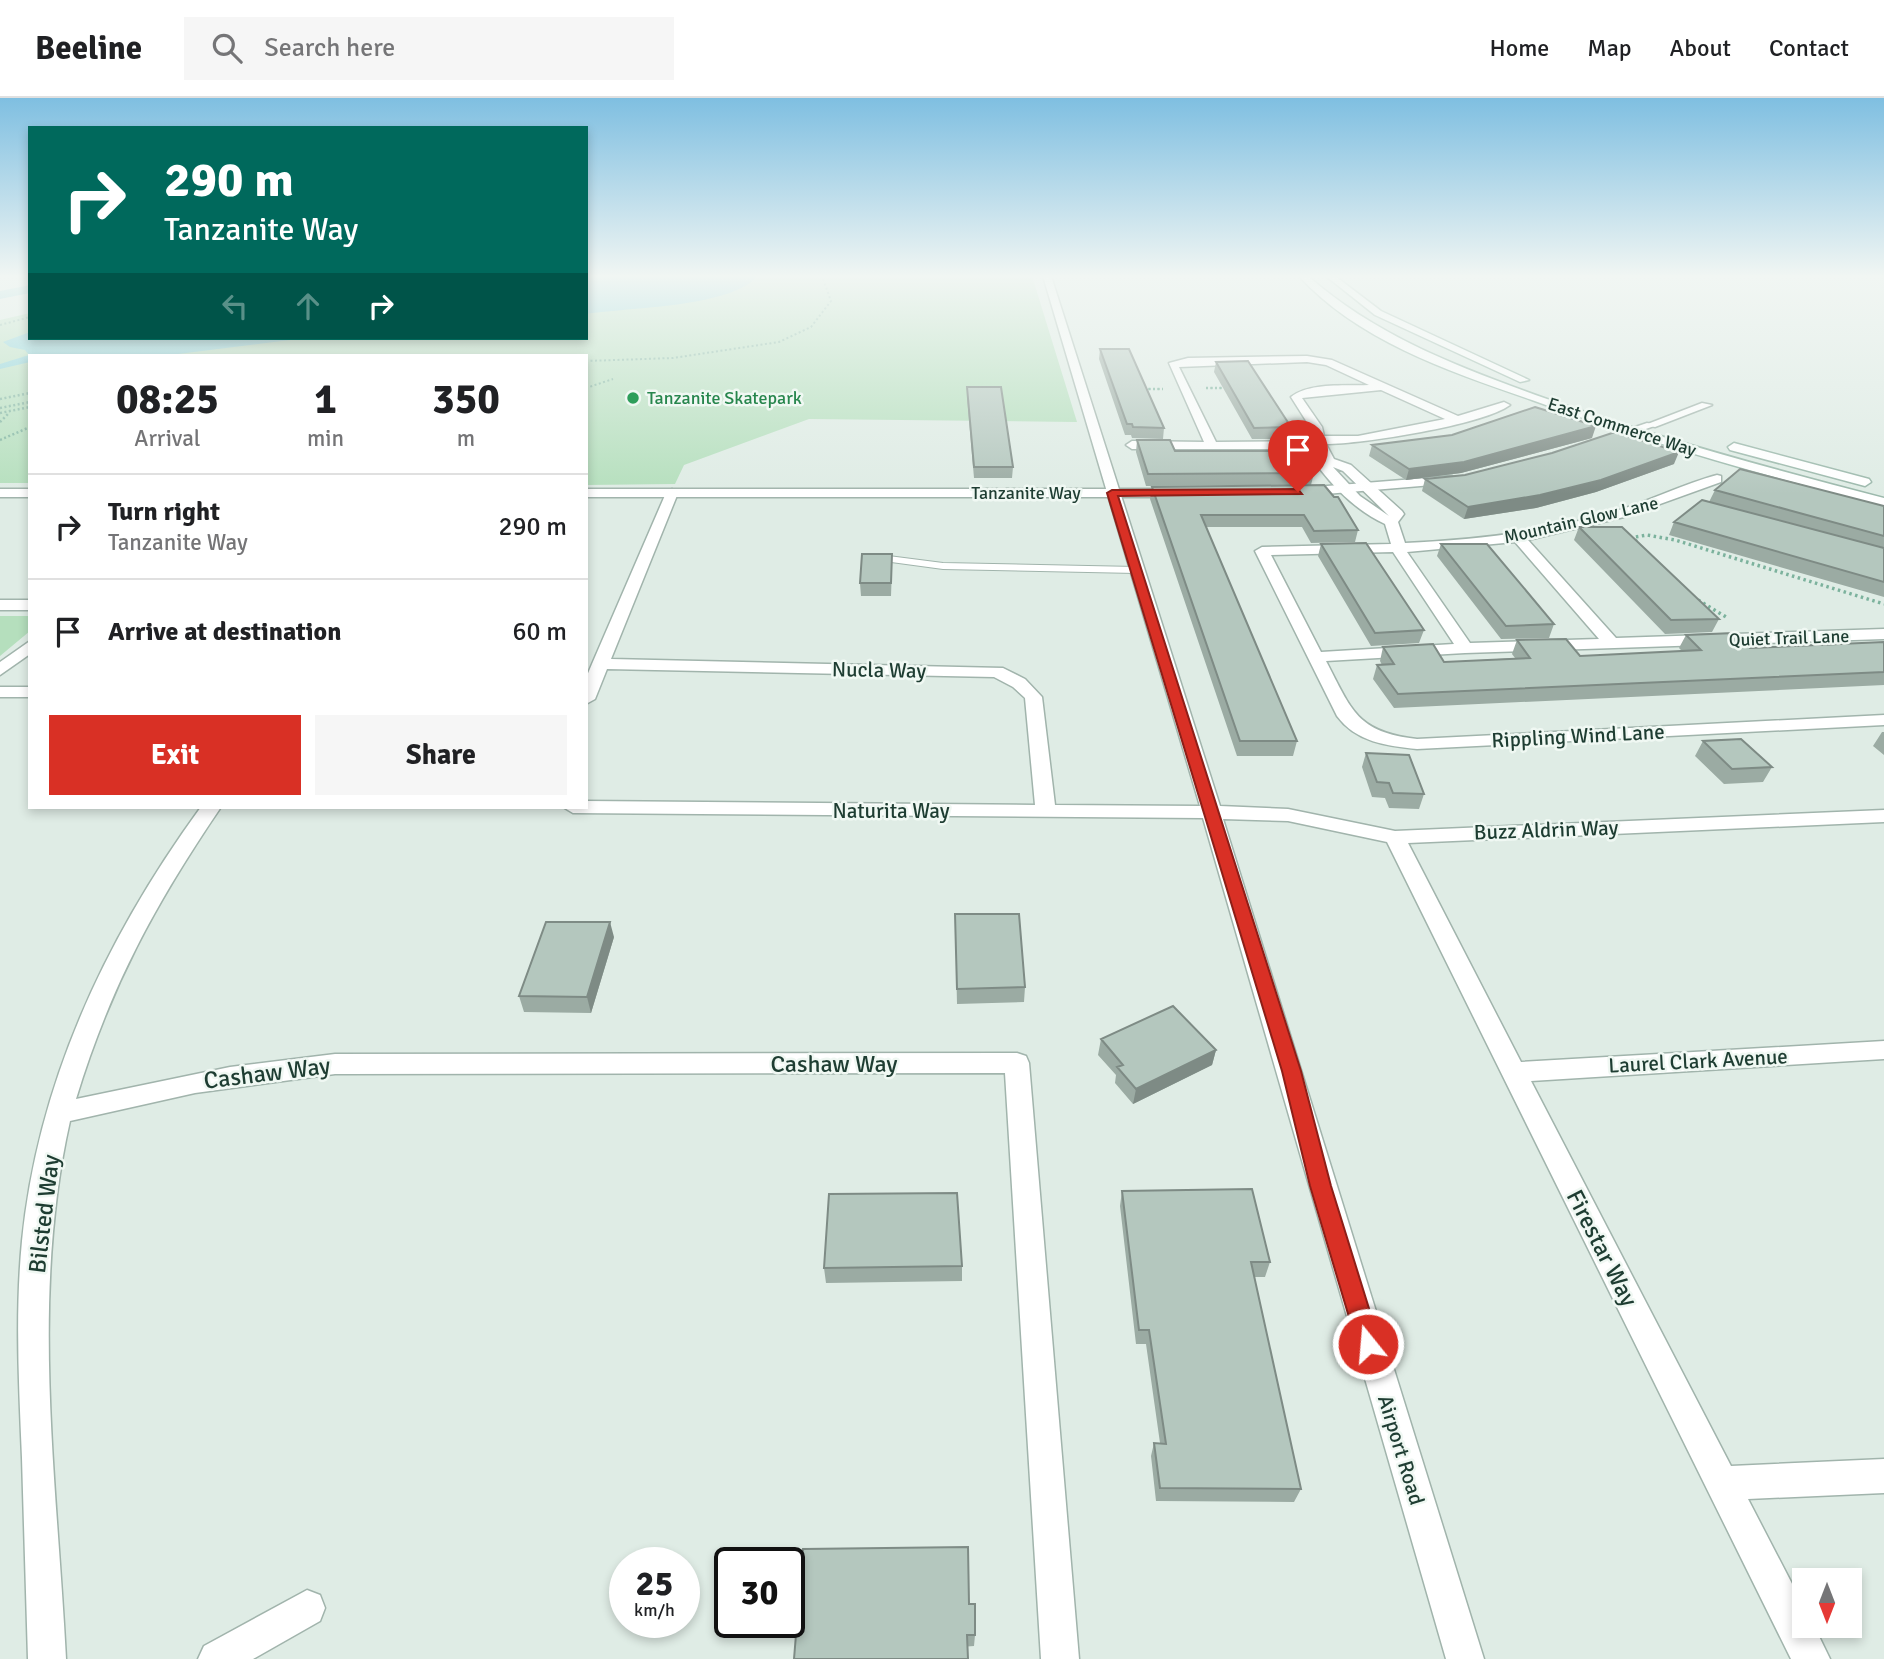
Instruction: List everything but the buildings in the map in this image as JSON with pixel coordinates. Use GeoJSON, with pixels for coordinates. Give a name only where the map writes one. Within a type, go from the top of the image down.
{"type":"FeatureCollection","features":[{"type":"Feature","properties":{"kind":"street","name":"Airport Road"},"geometry":{"type":"LineString","coordinates":[[1069,349],[1291,1071],[1321,1186],[1465,1659]]}},
{"type":"Feature","properties":{"kind":"street","name":"East Commerce Way"},"geometry":{"type":"LineString","coordinates":[[1414,349],[1486,380],[1629,432],[1884,502]]}},
{"type":"Feature","properties":{"kind":"street","name":"East Commerce Way"},"geometry":{"type":"LineString","coordinates":[[1450,349],[1540,386],[1651,425],[1703,439]]}},
{"type":"Feature","properties":{"kind":"street"},"geometry":{"type":"LineString","coordinates":[[1212,446],[1173,365],[1188,360],[1307,359],[1328,362],[1457,420]]}},
{"type":"Feature","properties":{"kind":"street"},"geometry":{"type":"LineString","coordinates":[[1380,387],[1305,393],[1296,397],[1316,427],[1330,462],[1347,468],[1397,514],[1391,522]]}},
{"type":"Feature","properties":{"kind":"street"},"geometry":{"type":"LineString","coordinates":[[1132,445],[1212,446],[1358,440],[1457,420],[1504,405]]}},
{"type":"Feature","properties":{"kind":"street"},"geometry":{"type":"LineString","coordinates":[[1583,447],[1706,405]]}},
{"type":"Feature","properties":{"kind":"street","name":"East Commerce Way"},"geometry":{"type":"LineString","coordinates":[[1716,443],[1871,484]]}},
{"type":"Feature","properties":{"kind":"street"},"geometry":{"type":"LineString","coordinates":[[1330,462],[1326,469],[1345,489],[1375,515],[1391,522],[1402,557],[1465,648]]}},
{"type":"Feature","properties":{"kind":"street"},"geometry":{"type":"LineString","coordinates":[[1284,492],[1433,484],[1470,477]]}},
{"type":"Feature","properties":{"kind":"street","name":"Mountain Glow Lane"},"geometry":{"type":"LineString","coordinates":[[1316,657],[1262,551],[1399,548],[1518,537],[1672,498],[1717,479]]}},
{"type":"Feature","properties":{"kind":"street","name":"Tanzanite Way"},"geometry":{"type":"LineString","coordinates":[[588,493],[1188,493]]}},
{"type":"Feature","properties":{"kind":"street"},"geometry":{"type":"LineString","coordinates":[[0,494],[28,494]]}},
{"type":"Feature","properties":{"kind":"street"},"geometry":{"type":"LineString","coordinates":[[588,694],[672,494]]}},
{"type":"Feature","properties":{"kind":"street"},"geometry":{"type":"LineString","coordinates":[[1672,498],[1698,505]]}},
{"type":"Feature","properties":{"kind":"street"},"geometry":{"type":"LineString","coordinates":[[1518,537],[1612,644]]}},
{"type":"Feature","properties":{"kind":"street"},"geometry":{"type":"LineString","coordinates":[[0,605],[28,605]]}},
{"type":"Feature","properties":{"kind":"street","name":"Quiet Trail Lane"},"geometry":{"type":"LineString","coordinates":[[1316,657],[1465,648],[1884,634]]}},
{"type":"Feature","properties":{"kind":"street"},"geometry":{"type":"LineString","coordinates":[[0,670],[28,648]]}},
{"type":"Feature","properties":{"kind":"street","name":"Rippling Wind Lane"},"geometry":{"type":"LineString","coordinates":[[1316,657],[1346,716],[1358,731],[1396,742],[1417,744],[1884,720]]}},
{"type":"Feature","properties":{"kind":"street","name":"Nucla Way"},"geometry":{"type":"LineString","coordinates":[[600,664],[997,672],[1019,683],[1033,697],[1046,812]]}},
{"type":"Feature","properties":{"kind":"street"},"geometry":{"type":"LineString","coordinates":[[0,692],[28,692]]}},
{"type":"Feature","properties":{"kind":"street","name":"Naturita Way"},"geometry":{"type":"LineString","coordinates":[[588,807],[1210,812]]}},
{"type":"Feature","properties":{"kind":"street","name":"Bilsted Way"},"geometry":{"type":"LineString","coordinates":[[47,1659],[33,1328],[39,1216],[58,1114],[105,980],[153,892],[210,809]]}},
{"type":"Feature","properties":{"kind":"street","name":"Buzz Aldrin Way"},"geometry":{"type":"LineString","coordinates":[[1210,812],[1288,815],[1395,837],[1884,816]]}},
{"type":"Feature","properties":{"kind":"street","name":"Firestar Way"},"geometry":{"type":"LineString","coordinates":[[1395,837],[1811,1659]]}},
{"type":"Feature","properties":{"kind":"street","name":"Laurel Clark Avenue"},"geometry":{"type":"LineString","coordinates":[[1512,1072],[1884,1050]]}},
{"type":"Feature","properties":{"kind":"street","name":"Cashaw Way"},"geometry":{"type":"LineString","coordinates":[[58,1114],[184,1083],[266,1070],[335,1065],[1017,1063],[1060,1659]]}},
{"type":"Feature","properties":{"kind":"street"},"geometry":{"type":"LineString","coordinates":[[1723,1483],[1884,1476]]}},
{"type":"Feature","properties":{"kind":"street"},"geometry":{"type":"LineString","coordinates":[[217,1659],[307,1608]]}},
{"type":"Feature","properties":{"kind":"lane"},"geometry":{"type":"LineString","coordinates":[[873,557],[943,566],[1136,570]]}},
{"type":"Feature","properties":{"kind":"path"},"geometry":{"type":"LineString","coordinates":[[588,361],[673,358],[734,349]]}},
{"type":"Feature","properties":{"kind":"path"},"geometry":{"type":"LineString","coordinates":[[588,387],[613,379]]}},
{"type":"Feature","properties":{"kind":"path"},"geometry":{"type":"LineString","coordinates":[[1204,388],[1228,388]]}},
{"type":"Feature","properties":{"kind":"path"},"geometry":{"type":"LineString","coordinates":[[1137,389],[1174,389]]}},
{"type":"Feature","properties":{"kind":"path"},"geometry":{"type":"LineString","coordinates":[[0,399],[28,394]]}},
{"type":"Feature","properties":{"kind":"path"},"geometry":{"type":"LineString","coordinates":[[0,408],[28,402]]}},
{"type":"Feature","properties":{"kind":"path"},"geometry":{"type":"LineString","coordinates":[[0,413],[28,407]]}},
{"type":"Feature","properties":{"kind":"path"},"geometry":{"type":"LineString","coordinates":[[0,422],[9,412]]}},
{"type":"Feature","properties":{"kind":"path"},"geometry":{"type":"LineString","coordinates":[[0,440],[28,428]]}},
{"type":"Feature","properties":{"kind":"path"},"geometry":{"type":"LineString","coordinates":[[1643,549],[1635,537],[1647,535],[1675,540],[1884,604]]}},
{"type":"Feature","properties":{"kind":"path"},"geometry":{"type":"LineString","coordinates":[[1691,593],[1730,619]]}},
{"type":"Feature","properties":{"kind":"green space"},"geometry":{"type":"Polygon","coordinates":[[[0,349],[1054,349],[1077,422],[809,419],[684,465],[675,484],[588,485],[588,354],[28,354],[28,483],[0,483],[0,349]]]}},
{"type":"Feature","properties":{"kind":"green space"},"geometry":{"type":"Polygon","coordinates":[[[0,616],[28,616],[28,633],[0,656],[0,616]]]}},
{"type":"Feature","properties":{"kind":"water"},"geometry":{"type":"Polygon","coordinates":[[[19,349],[219,349],[178,354],[28,354],[19,349]]]}},
{"type":"Feature","properties":{"kind":"water"},"geometry":{"type":"Polygon","coordinates":[[[28,355],[28,362],[0,369],[0,364],[28,355]]]}},
{"type":"Feature","properties":{"kind":"place","name":"Tanzanite Skatepark"},"geometry":{"type":"Point","coordinates":[633,398]}},
{"type":"Feature","properties":{"kind":"route"},"geometry":{"type":"LineString","coordinates":[[1298,492],[1112,493],[1291,1071],[1321,1186],[1368,1344]]}}]}
